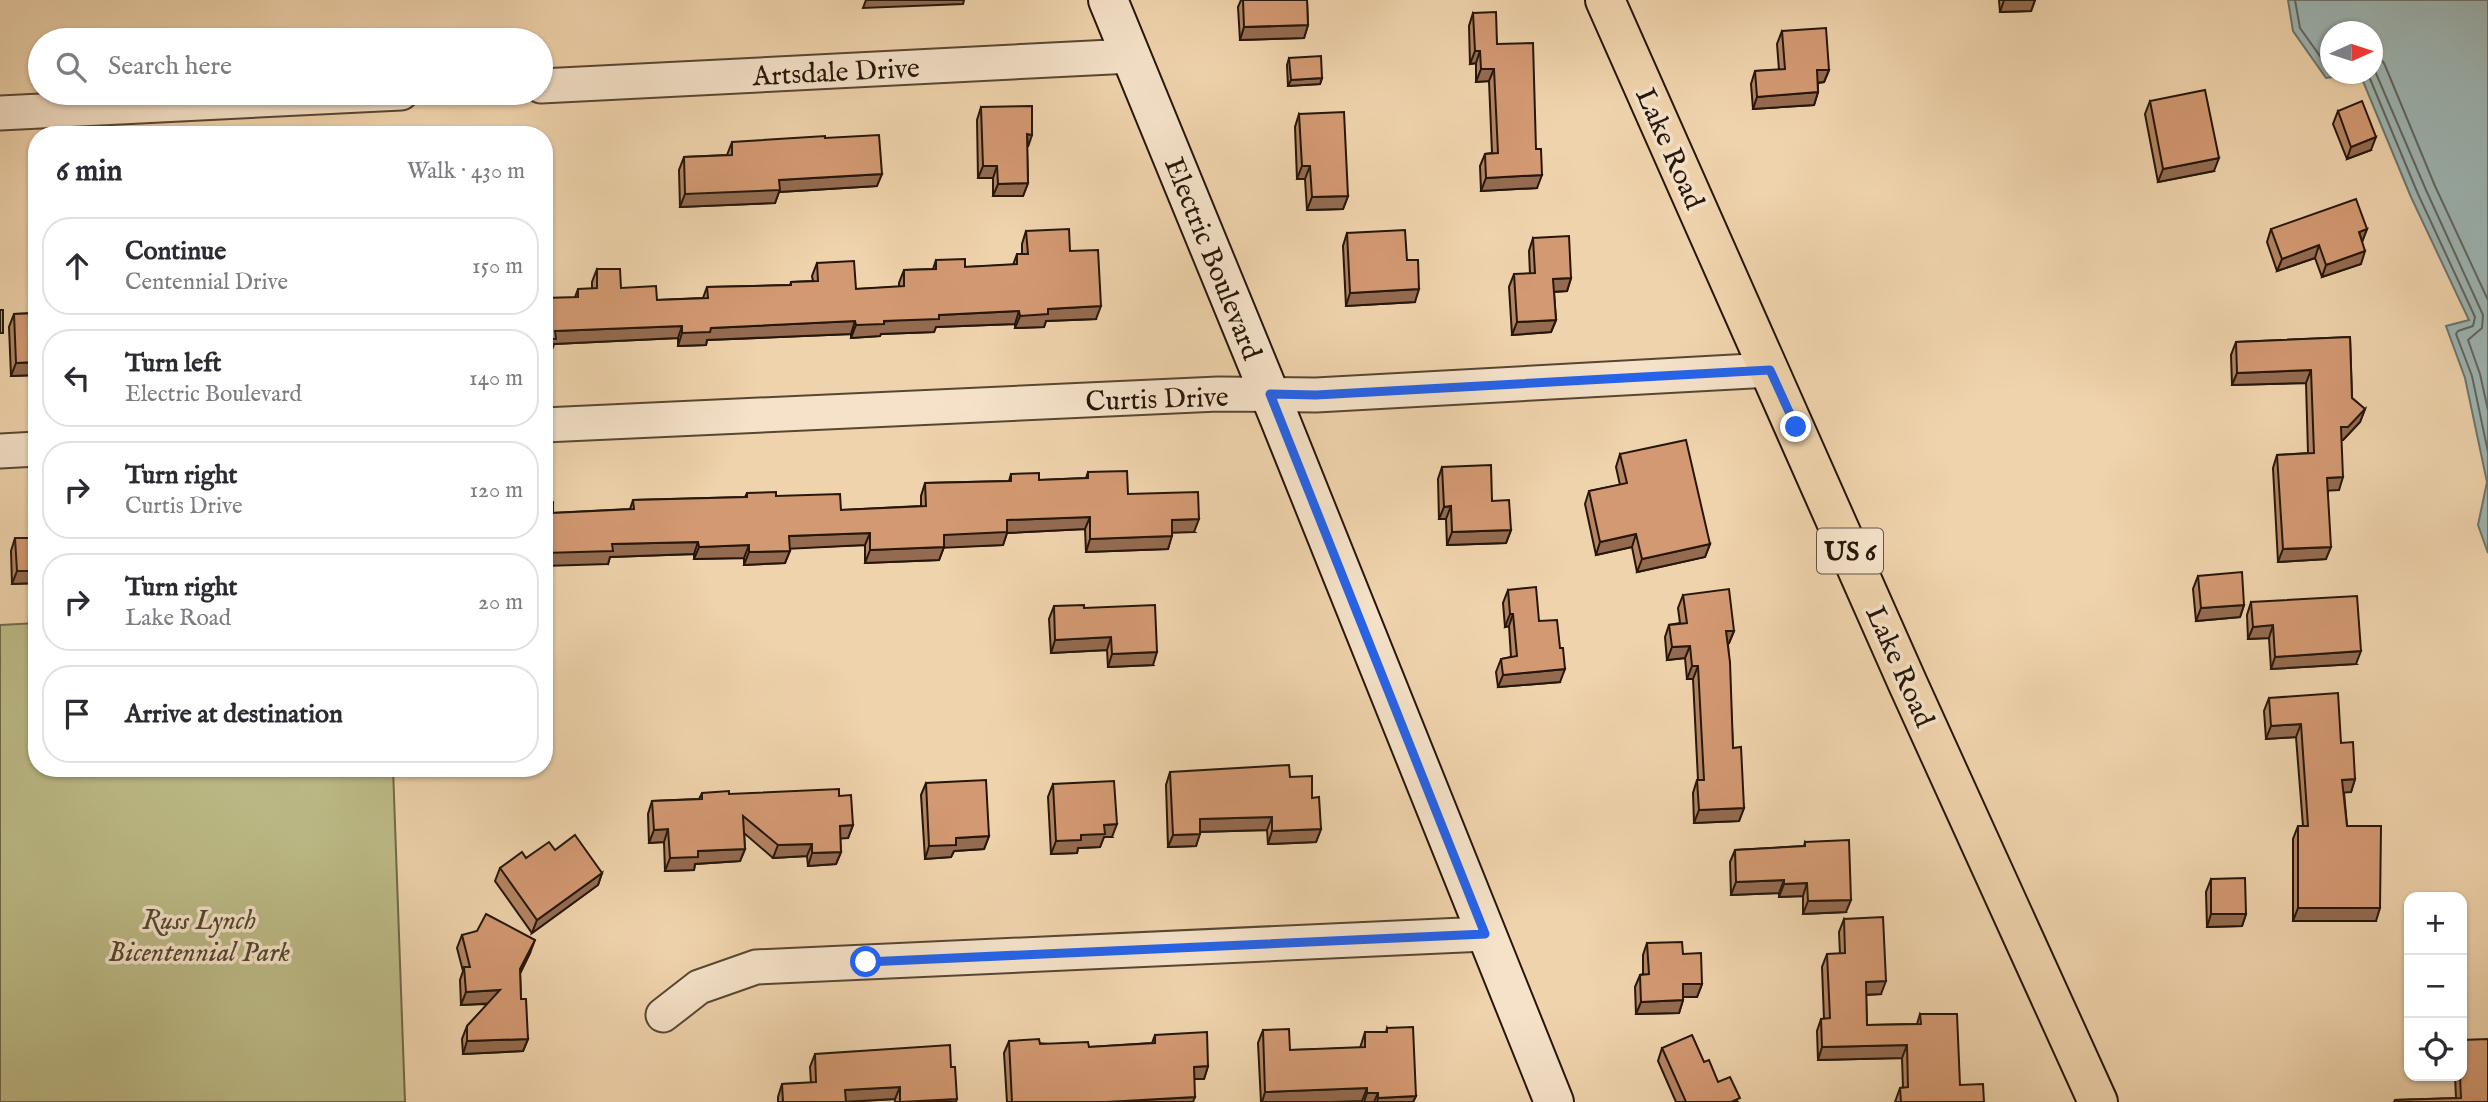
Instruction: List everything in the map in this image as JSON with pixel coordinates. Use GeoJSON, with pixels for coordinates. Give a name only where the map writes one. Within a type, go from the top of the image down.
{"type":"FeatureCollection","features":[{"type":"Feature","properties":{"kind":"main road","name":"Lake Road"},"geometry":{"type":"LineString","coordinates":[[1605,0],[1908,684],[2098,1102]]}},
{"type":"Feature","properties":{"kind":"street","name":"Electric Boulevard"},"geometry":{"type":"LineString","coordinates":[[1108,0],[1270,394],[1554,1102]]}},
{"type":"Feature","properties":{"kind":"street","name":"Artsdale Drive"},"geometry":{"type":"LineString","coordinates":[[553,85],[1131,56]]}},
{"type":"Feature","properties":{"kind":"street"},"geometry":{"type":"LineString","coordinates":[[0,113],[160,105]]}},
{"type":"Feature","properties":{"kind":"street","name":"Curtis Drive"},"geometry":{"type":"LineString","coordinates":[[553,425],[1217,394],[1316,395],[1770,370]]}},
{"type":"Feature","properties":{"kind":"street"},"geometry":{"type":"LineString","coordinates":[[0,451],[28,449]]}},
{"type":"Feature","properties":{"kind":"street"},"geometry":{"type":"LineString","coordinates":[[663,1015],[699,987],[757,967],[1485,934]]}},
{"type":"Feature","properties":{"kind":"green space","name":"Russ Lynch Bicentennial Park"},"geometry":{"type":"Polygon","coordinates":[[[28,623],[28,777],[393,777],[405,1102],[0,1102],[0,625],[28,623]]]}},
{"type":"Feature","properties":{"kind":"water"},"geometry":{"type":"Polygon","coordinates":[[[2288,0],[2488,0],[2488,553],[2478,525],[2487,482],[2465,378],[2446,326],[2469,320],[2411,197],[2364,84],[2383,84],[2383,21],[2320,21],[2320,69],[2293,31],[2288,0]]]}},
{"type":"Feature","properties":{"kind":"building"},"geometry":{"type":"Polygon","coordinates":[[[1243,0],[1307,0],[1308,25],[1244,27],[1243,0]]]}},
{"type":"Feature","properties":{"kind":"building"},"geometry":{"type":"Polygon","coordinates":[[[1496,12],[1497,44],[1533,43],[1536,149],[1541,149],[1542,175],[1486,178],[1485,154],[1498,153],[1494,69],[1481,69],[1480,51],[1475,51],[1473,13],[1496,12]]]}},
{"type":"Feature","properties":{"kind":"building"},"geometry":{"type":"Polygon","coordinates":[[[1826,28],[1829,70],[1817,70],[1818,92],[1757,97],[1755,71],[1785,69],[1782,31],[1826,28]]]}},
{"type":"Feature","properties":{"kind":"building"},"geometry":{"type":"Polygon","coordinates":[[[1321,56],[1322,78],[1291,80],[1289,58],[1321,56]]]}},
{"type":"Feature","properties":{"kind":"building"},"geometry":{"type":"Polygon","coordinates":[[[2205,90],[2219,158],[2163,169],[2150,101],[2205,90]]]}},
{"type":"Feature","properties":{"kind":"building"},"geometry":{"type":"Polygon","coordinates":[[[2362,101],[2376,137],[2351,147],[2338,111],[2362,101]]]}},
{"type":"Feature","properties":{"kind":"building"},"geometry":{"type":"Polygon","coordinates":[[[1032,106],[1032,135],[1027,134],[1028,183],[998,184],[997,166],[983,166],[981,107],[1032,106]]]}},
{"type":"Feature","properties":{"kind":"building"},"geometry":{"type":"Polygon","coordinates":[[[1344,112],[1348,196],[1312,197],[1310,166],[1302,166],[1299,114],[1344,112]]]}},
{"type":"Feature","properties":{"kind":"building"},"geometry":{"type":"Polygon","coordinates":[[[879,135],[882,174],[779,180],[780,190],[685,194],[684,157],[732,155],[732,142],[879,135]]]}},
{"type":"Feature","properties":{"kind":"building"},"geometry":{"type":"Polygon","coordinates":[[[2356,199],[2367,229],[2359,232],[2365,251],[2326,265],[2319,245],[2282,259],[2271,229],[2356,199]]]}},
{"type":"Feature","properties":{"kind":"building"},"geometry":{"type":"Polygon","coordinates":[[[1069,229],[1070,251],[1098,250],[1101,306],[1048,309],[1048,314],[1020,316],[1019,311],[939,315],[939,319],[884,321],[884,324],[856,325],[855,321],[711,328],[710,332],[682,333],[682,326],[555,331],[556,339],[553,339],[553,298],[578,297],[578,289],[597,288],[597,269],[620,269],[621,288],[656,286],[657,300],[708,298],[707,287],[791,285],[791,282],[818,281],[817,263],[854,261],[856,289],[904,286],[904,270],[936,269],[936,260],[965,259],[965,267],[1017,264],[1017,254],[1028,254],[1026,231],[1069,229]]]}},
{"type":"Feature","properties":{"kind":"building"},"geometry":{"type":"Polygon","coordinates":[[[1405,230],[1407,260],[1418,260],[1419,289],[1350,293],[1347,233],[1405,230]]]}},
{"type":"Feature","properties":{"kind":"building"},"geometry":{"type":"Polygon","coordinates":[[[1569,236],[1571,278],[1553,279],[1556,320],[1517,322],[1514,274],[1535,273],[1533,238],[1569,236]]]}},
{"type":"Feature","properties":{"kind":"building"},"geometry":{"type":"Polygon","coordinates":[[[0,310],[3,310],[3,333],[0,333],[0,310]]]}},
{"type":"Feature","properties":{"kind":"building"},"geometry":{"type":"Polygon","coordinates":[[[28,313],[28,362],[16,363],[14,314],[28,313]]]}},
{"type":"Feature","properties":{"kind":"building"},"geometry":{"type":"Polygon","coordinates":[[[2350,337],[2352,398],[2365,409],[2348,427],[2341,427],[2343,477],[2327,478],[2331,547],[2283,549],[2277,455],[2314,453],[2311,370],[2237,373],[2236,342],[2350,337]]]}},
{"type":"Feature","properties":{"kind":"building"},"geometry":{"type":"Polygon","coordinates":[[[1686,440],[1710,544],[1642,559],[1636,534],[1600,542],[1589,491],[1627,483],[1620,454],[1686,440]]]}},
{"type":"Feature","properties":{"kind":"building"},"geometry":{"type":"Polygon","coordinates":[[[1491,465],[1492,501],[1509,500],[1511,530],[1452,532],[1451,506],[1444,507],[1442,467],[1491,465]]]}},
{"type":"Feature","properties":{"kind":"building"},"geometry":{"type":"Polygon","coordinates":[[[1127,471],[1128,494],[1198,492],[1199,519],[1172,520],[1172,536],[1090,539],[1090,517],[1007,520],[1007,532],[944,535],[944,547],[870,550],[870,533],[789,536],[790,551],[749,552],[749,545],[699,547],[698,542],[612,544],[613,551],[553,553],[553,513],[634,509],[633,500],[747,497],[747,493],[776,492],[776,496],[840,494],[841,510],[926,506],[925,483],[1011,481],[1011,474],[1039,473],[1039,480],[1088,478],[1088,472],[1127,471]]]}},
{"type":"Feature","properties":{"kind":"building"},"geometry":{"type":"Polygon","coordinates":[[[15,538],[28,538],[28,571],[17,571],[15,538]]]}},
{"type":"Feature","properties":{"kind":"building"},"geometry":{"type":"Polygon","coordinates":[[[2242,572],[2244,605],[2201,608],[2198,576],[2242,572]]]}},
{"type":"Feature","properties":{"kind":"building"},"geometry":{"type":"Polygon","coordinates":[[[1536,587],[1539,621],[1557,620],[1565,669],[1503,675],[1501,659],[1517,656],[1508,590],[1536,587]]]}},
{"type":"Feature","properties":{"kind":"building"},"geometry":{"type":"Polygon","coordinates":[[[1729,589],[1734,631],[1726,631],[1730,662],[1733,748],[1741,747],[1744,808],[1699,810],[1697,780],[1704,780],[1698,666],[1692,666],[1690,646],[1672,647],[1669,625],[1687,623],[1683,595],[1729,589]]]}},
{"type":"Feature","properties":{"kind":"building"},"geometry":{"type":"Polygon","coordinates":[[[2357,596],[2361,651],[2275,657],[2273,625],[2253,627],[2251,602],[2357,596]]]}},
{"type":"Feature","properties":{"kind":"building"},"geometry":{"type":"Polygon","coordinates":[[[1084,605],[1084,608],[1155,605],[1157,652],[1112,654],[1111,637],[1055,640],[1054,606],[1084,605]]]}},
{"type":"Feature","properties":{"kind":"building"},"geometry":{"type":"Polygon","coordinates":[[[2338,693],[2341,743],[2353,742],[2355,779],[2342,780],[2347,826],[2381,826],[2380,908],[2298,908],[2298,826],[2308,826],[2301,724],[2271,726],[2269,698],[2338,693]]]}},
{"type":"Feature","properties":{"kind":"building"},"geometry":{"type":"Polygon","coordinates":[[[1289,765],[1290,777],[1312,776],[1312,798],[1319,797],[1321,829],[1272,831],[1272,817],[1200,819],[1200,834],[1173,835],[1170,772],[1289,765]]]}},
{"type":"Feature","properties":{"kind":"building"},"geometry":{"type":"Polygon","coordinates":[[[986,780],[989,836],[956,838],[956,845],[929,846],[926,783],[986,780]]]}},
{"type":"Feature","properties":{"kind":"building"},"geometry":{"type":"Polygon","coordinates":[[[1114,781],[1117,824],[1104,825],[1105,834],[1081,835],[1081,840],[1056,841],[1053,784],[1114,781]]]}},
{"type":"Feature","properties":{"kind":"building"},"geometry":{"type":"Polygon","coordinates":[[[839,789],[839,796],[851,795],[853,825],[840,826],[841,852],[812,853],[812,844],[778,845],[743,816],[745,849],[698,851],[698,857],[670,858],[668,829],[654,830],[652,801],[702,799],[702,793],[729,791],[729,794],[839,789]]]}},
{"type":"Feature","properties":{"kind":"building"},"geometry":{"type":"Polygon","coordinates":[[[575,835],[602,873],[537,920],[500,868],[522,852],[526,858],[549,842],[555,850],[575,835]]]}},
{"type":"Feature","properties":{"kind":"building"},"geometry":{"type":"Polygon","coordinates":[[[1849,840],[1851,900],[1808,901],[1807,883],[1784,884],[1784,880],[1736,882],[1735,850],[1805,846],[1805,842],[1849,840]]]}},
{"type":"Feature","properties":{"kind":"building"},"geometry":{"type":"Polygon","coordinates":[[[2245,878],[2246,914],[2211,914],[2211,879],[2245,878]]]}},
{"type":"Feature","properties":{"kind":"building"},"geometry":{"type":"Polygon","coordinates":[[[486,914],[535,940],[520,969],[521,999],[526,999],[528,1039],[467,1041],[467,1026],[500,990],[466,992],[464,967],[470,967],[462,935],[477,931],[486,914]]]}},
{"type":"Feature","properties":{"kind":"building"},"geometry":{"type":"Polygon","coordinates":[[[1883,917],[1886,981],[1866,982],[1867,1025],[1921,1024],[1920,1014],[1957,1014],[1960,1085],[1983,1084],[1984,1102],[1901,1102],[1900,1088],[1908,1087],[1907,1045],[1822,1047],[1821,1019],[1830,1018],[1827,954],[1845,953],[1844,919],[1883,917]]]}},
{"type":"Feature","properties":{"kind":"building"},"geometry":{"type":"Polygon","coordinates":[[[1682,942],[1683,954],[1701,953],[1702,984],[1683,984],[1683,1000],[1641,1002],[1640,975],[1649,974],[1647,943],[1682,942]]]}},
{"type":"Feature","properties":{"kind":"building"},"geometry":{"type":"Polygon","coordinates":[[[1413,1027],[1416,1096],[1378,1098],[1378,1093],[1367,1093],[1367,1088],[1265,1092],[1263,1030],[1289,1029],[1290,1050],[1365,1047],[1365,1032],[1387,1032],[1387,1028],[1413,1027]]]}},
{"type":"Feature","properties":{"kind":"building"},"geometry":{"type":"Polygon","coordinates":[[[1207,1032],[1208,1066],[1194,1067],[1195,1097],[1106,1102],[1012,1102],[1009,1041],[1039,1039],[1040,1044],[1088,1042],[1089,1047],[1155,1043],[1155,1035],[1207,1032]]]}},
{"type":"Feature","properties":{"kind":"building"},"geometry":{"type":"Polygon","coordinates":[[[1692,1035],[1704,1062],[1709,1060],[1718,1082],[1730,1077],[1740,1098],[1731,1102],[1686,1102],[1662,1048],[1692,1035]]]}},
{"type":"Feature","properties":{"kind":"building"},"geometry":{"type":"Polygon","coordinates":[[[2488,1039],[2488,1102],[2395,1102],[2461,1098],[2460,1081],[2467,1081],[2467,1040],[2488,1039]]]}},
{"type":"Feature","properties":{"kind":"building"},"geometry":{"type":"Polygon","coordinates":[[[950,1045],[951,1067],[955,1067],[957,1099],[900,1102],[900,1087],[845,1090],[846,1102],[783,1102],[782,1084],[816,1082],[815,1054],[950,1045]]]}},
{"type":"Feature","properties":{"kind":"route"},"geometry":{"type":"LineString","coordinates":[[866,962],[1485,934],[1270,394],[1316,395],[1770,370],[1796,427]]}}]}
